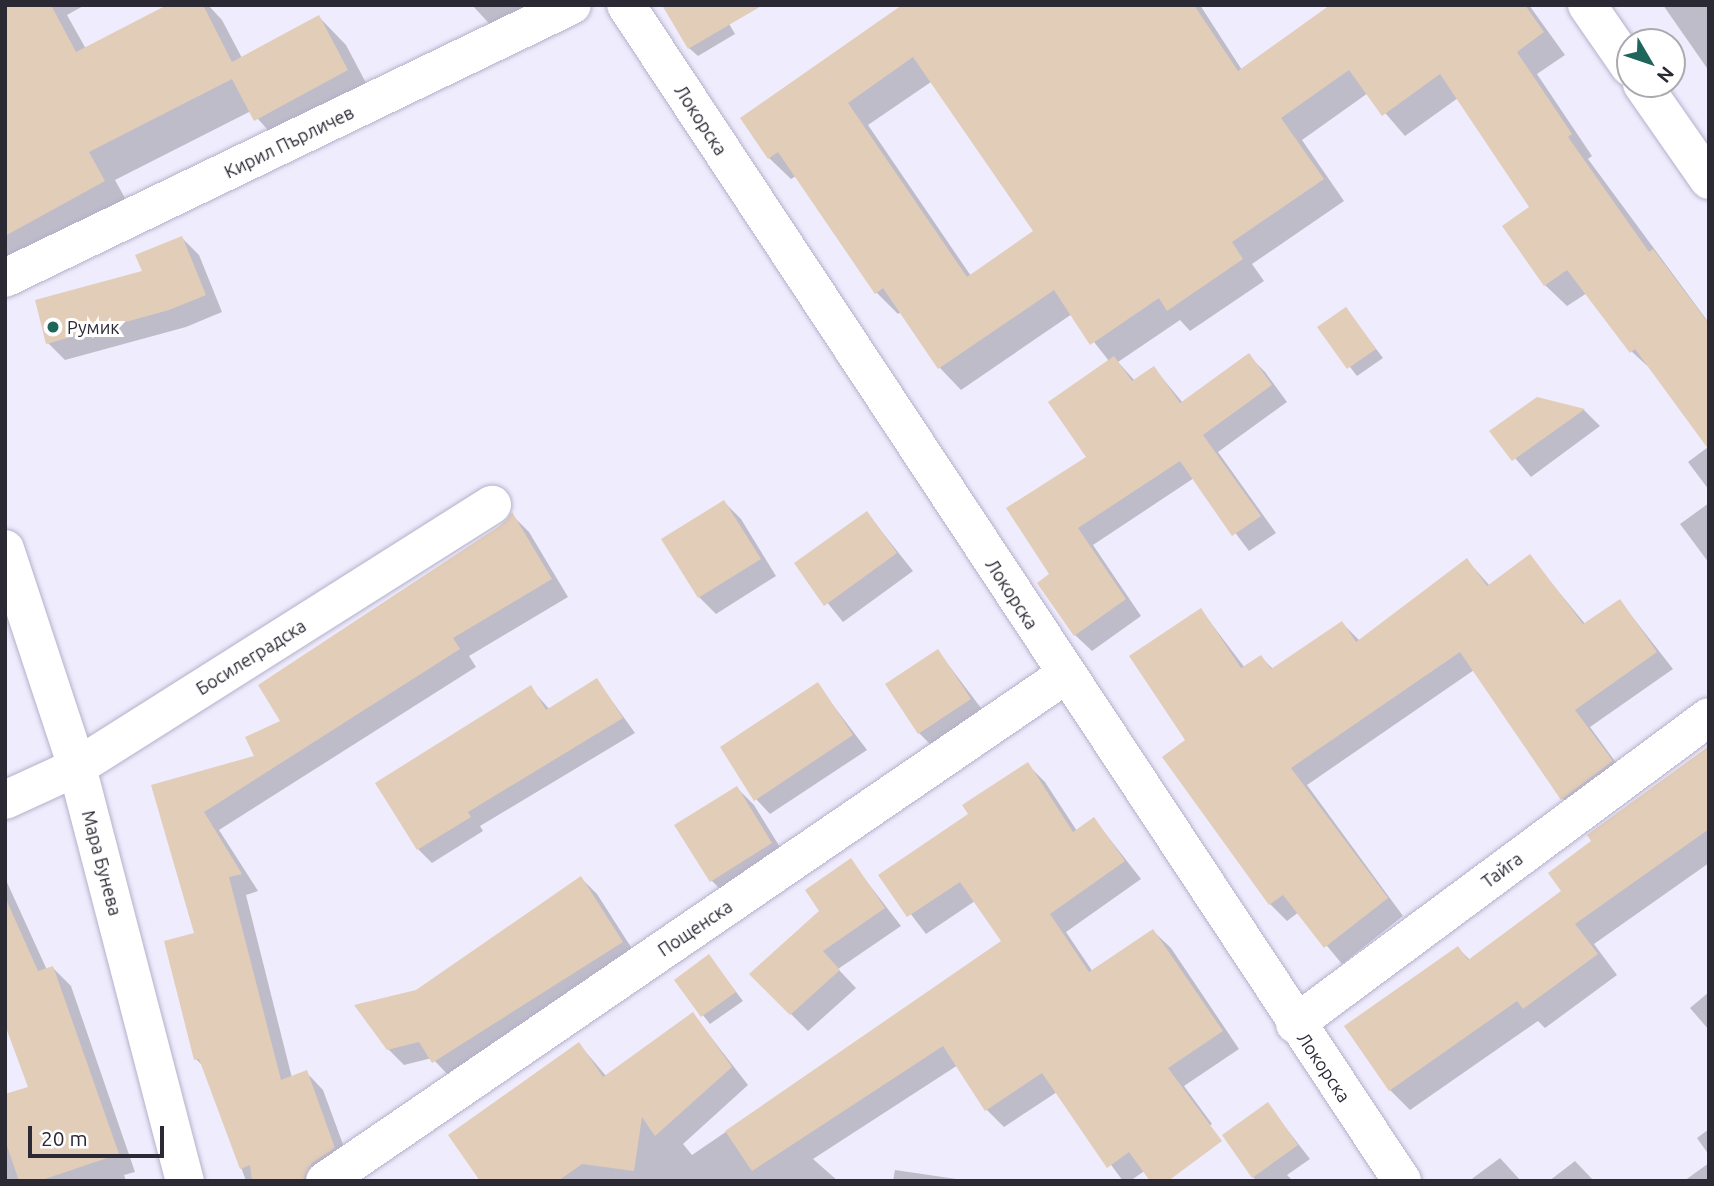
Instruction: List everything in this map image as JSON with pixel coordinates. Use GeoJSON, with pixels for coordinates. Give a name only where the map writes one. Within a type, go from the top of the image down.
{"type":"FeatureCollection","features":[{"type":"Feature","properties":{"kind":"street","name":"Кирил Пърличев"},"geometry":{"type":"LineString","coordinates":[[5,278],[572,5]]}},
{"type":"Feature","properties":{"kind":"street","name":"Локорска"},"geometry":{"type":"LineString","coordinates":[[626,5],[1295,1024],[1402,1181]]}},
{"type":"Feature","properties":{"kind":"street"},"geometry":{"type":"LineString","coordinates":[[1587,5],[1616,47]]}},
{"type":"Feature","properties":{"kind":"street"},"geometry":{"type":"LineString","coordinates":[[1652,98],[1709,180]]}},
{"type":"Feature","properties":{"kind":"street","name":"Босилеградска"},"geometry":{"type":"LineString","coordinates":[[5,800],[77,767],[492,505]]}},
{"type":"Feature","properties":{"kind":"street","name":"Мара Бунева"},"geometry":{"type":"LineString","coordinates":[[5,549],[77,767],[184,1181]]}},
{"type":"Feature","properties":{"kind":"street","name":"Пощенска"},"geometry":{"type":"LineString","coordinates":[[325,1181],[1065,675]]}},
{"type":"Feature","properties":{"kind":"street","name":"Тайга"},"geometry":{"type":"LineString","coordinates":[[1295,1024],[1709,717]]}},
{"type":"Feature","properties":{"kind":"building"},"geometry":{"type":"Polygon","coordinates":[[[5,5],[51,5],[76,52],[167,5],[203,5],[232,62],[319,15],[348,70],[254,121],[232,79],[89,152],[105,181],[5,236],[5,5]]]}},
{"type":"Feature","properties":{"kind":"building"},"geometry":{"type":"Polygon","coordinates":[[[662,5],[763,5],[688,49],[662,5]]]}},
{"type":"Feature","properties":{"kind":"building"},"geometry":{"type":"Polygon","coordinates":[[[902,5],[1194,5],[1238,71],[1330,5],[1525,5],[1544,32],[1517,52],[1572,134],[1568,137],[1649,252],[1653,249],[1709,324],[1709,450],[1635,349],[1630,353],[1567,270],[1544,286],[1502,226],[1529,207],[1440,74],[1382,116],[1349,70],[1281,118],[1324,179],[1232,242],[1243,259],[1167,311],[1159,298],[1090,345],[1054,290],[938,369],[883,288],[875,294],[778,152],[768,159],[740,118],[902,5]],[[913,57],[848,103],[967,277],[1033,231],[913,57]]]}},
{"type":"Feature","properties":{"kind":"building"},"geometry":{"type":"Polygon","coordinates":[[[182,236],[206,295],[169,310],[46,344],[35,300],[142,271],[135,255],[182,236]]]}},
{"type":"Feature","properties":{"kind":"building"},"geometry":{"type":"Polygon","coordinates":[[[1346,307],[1376,349],[1347,369],[1317,327],[1346,307]]]}},
{"type":"Feature","properties":{"kind":"building"},"geometry":{"type":"Polygon","coordinates":[[[1249,353],[1272,385],[1203,435],[1261,516],[1232,536],[1180,461],[1078,528],[1126,599],[1074,636],[1037,583],[1049,574],[1006,508],[1086,457],[1048,402],[1114,356],[1132,381],[1154,366],[1180,403],[1249,353]]]}},
{"type":"Feature","properties":{"kind":"building"},"geometry":{"type":"Polygon","coordinates":[[[1537,397],[1585,409],[1512,461],[1489,431],[1537,397]]]}},
{"type":"Feature","properties":{"kind":"building"},"geometry":{"type":"Polygon","coordinates":[[[724,500],[761,559],[698,598],[661,539],[724,500]]]}},
{"type":"Feature","properties":{"kind":"building"},"geometry":{"type":"Polygon","coordinates":[[[867,511],[897,553],[824,606],[794,563],[867,511]]]}},
{"type":"Feature","properties":{"kind":"building"},"geometry":{"type":"Polygon","coordinates":[[[512,512],[552,579],[453,638],[460,649],[204,812],[242,874],[229,877],[281,1080],[307,1070],[335,1148],[312,1163],[303,1181],[252,1181],[250,1165],[240,1169],[199,1059],[194,1060],[164,941],[194,933],[151,785],[254,756],[245,737],[280,721],[258,685],[504,523],[512,512]]]}},
{"type":"Feature","properties":{"kind":"building"},"geometry":{"type":"Polygon","coordinates":[[[1530,554],[1583,624],[1620,599],[1657,652],[1575,710],[1613,761],[1561,800],[1460,652],[1291,768],[1388,898],[1324,948],[1283,895],[1269,905],[1162,757],[1185,740],[1129,656],[1201,608],[1241,668],[1261,655],[1271,669],[1342,621],[1356,642],[1467,558],[1487,586],[1530,554]]]}},
{"type":"Feature","properties":{"kind":"building"},"geometry":{"type":"Polygon","coordinates":[[[938,649],[971,699],[918,734],[885,684],[938,649]]]}},
{"type":"Feature","properties":{"kind":"building"},"geometry":{"type":"Polygon","coordinates":[[[597,678],[623,718],[468,812],[471,817],[417,850],[375,783],[531,685],[546,710],[597,678]]]}},
{"type":"Feature","properties":{"kind":"building"},"geometry":{"type":"Polygon","coordinates":[[[818,682],[853,735],[754,801],[720,747],[818,682]]]}},
{"type":"Feature","properties":{"kind":"building"},"geometry":{"type":"Polygon","coordinates":[[[1709,746],[1709,829],[1575,924],[1598,954],[1523,1009],[1517,1001],[1389,1091],[1344,1026],[1458,946],[1468,960],[1561,891],[1548,873],[1591,841],[1587,835],[1709,746]]]}},
{"type":"Feature","properties":{"kind":"building"},"geometry":{"type":"Polygon","coordinates":[[[1028,762],[1073,832],[1094,817],[1125,861],[1050,914],[1089,972],[1153,929],[1223,1031],[1168,1068],[1222,1141],[1168,1181],[1150,1181],[1129,1152],[1107,1168],[1042,1073],[985,1111],[943,1046],[752,1171],[725,1131],[1001,941],[960,882],[907,917],[878,875],[968,814],[962,805],[1028,762]]]}},
{"type":"Feature","properties":{"kind":"building"},"geometry":{"type":"Polygon","coordinates":[[[737,786],[772,843],[710,882],[674,825],[737,786]]]}},
{"type":"Feature","properties":{"kind":"building"},"geometry":{"type":"Polygon","coordinates":[[[851,858],[885,908],[823,951],[840,970],[790,1015],[749,974],[819,911],[805,890],[851,858]]]}},
{"type":"Feature","properties":{"kind":"building"},"geometry":{"type":"Polygon","coordinates":[[[581,876],[623,942],[432,1063],[419,1042],[387,1050],[354,1005],[416,990],[581,876]]]}},
{"type":"Feature","properties":{"kind":"building"},"geometry":{"type":"Polygon","coordinates":[[[5,897],[38,971],[53,966],[119,1154],[39,1181],[19,1181],[5,1140],[5,1094],[28,1087],[5,1025],[5,897]]]}},
{"type":"Feature","properties":{"kind":"building"},"geometry":{"type":"Polygon","coordinates":[[[709,954],[736,992],[701,1017],[674,980],[709,954]]]}},
{"type":"Feature","properties":{"kind":"building"},"geometry":{"type":"Polygon","coordinates":[[[693,1012],[732,1067],[655,1136],[642,1117],[634,1171],[582,1164],[558,1181],[480,1181],[448,1135],[579,1042],[603,1077],[693,1012]]]}},
{"type":"Feature","properties":{"kind":"building"},"geometry":{"type":"Polygon","coordinates":[[[1268,1102],[1298,1145],[1252,1178],[1222,1135],[1268,1102]]]}},
{"type":"Feature","properties":{"kind":"place","name":"Румик"},"geometry":{"type":"Point","coordinates":[53,327]}}]}
